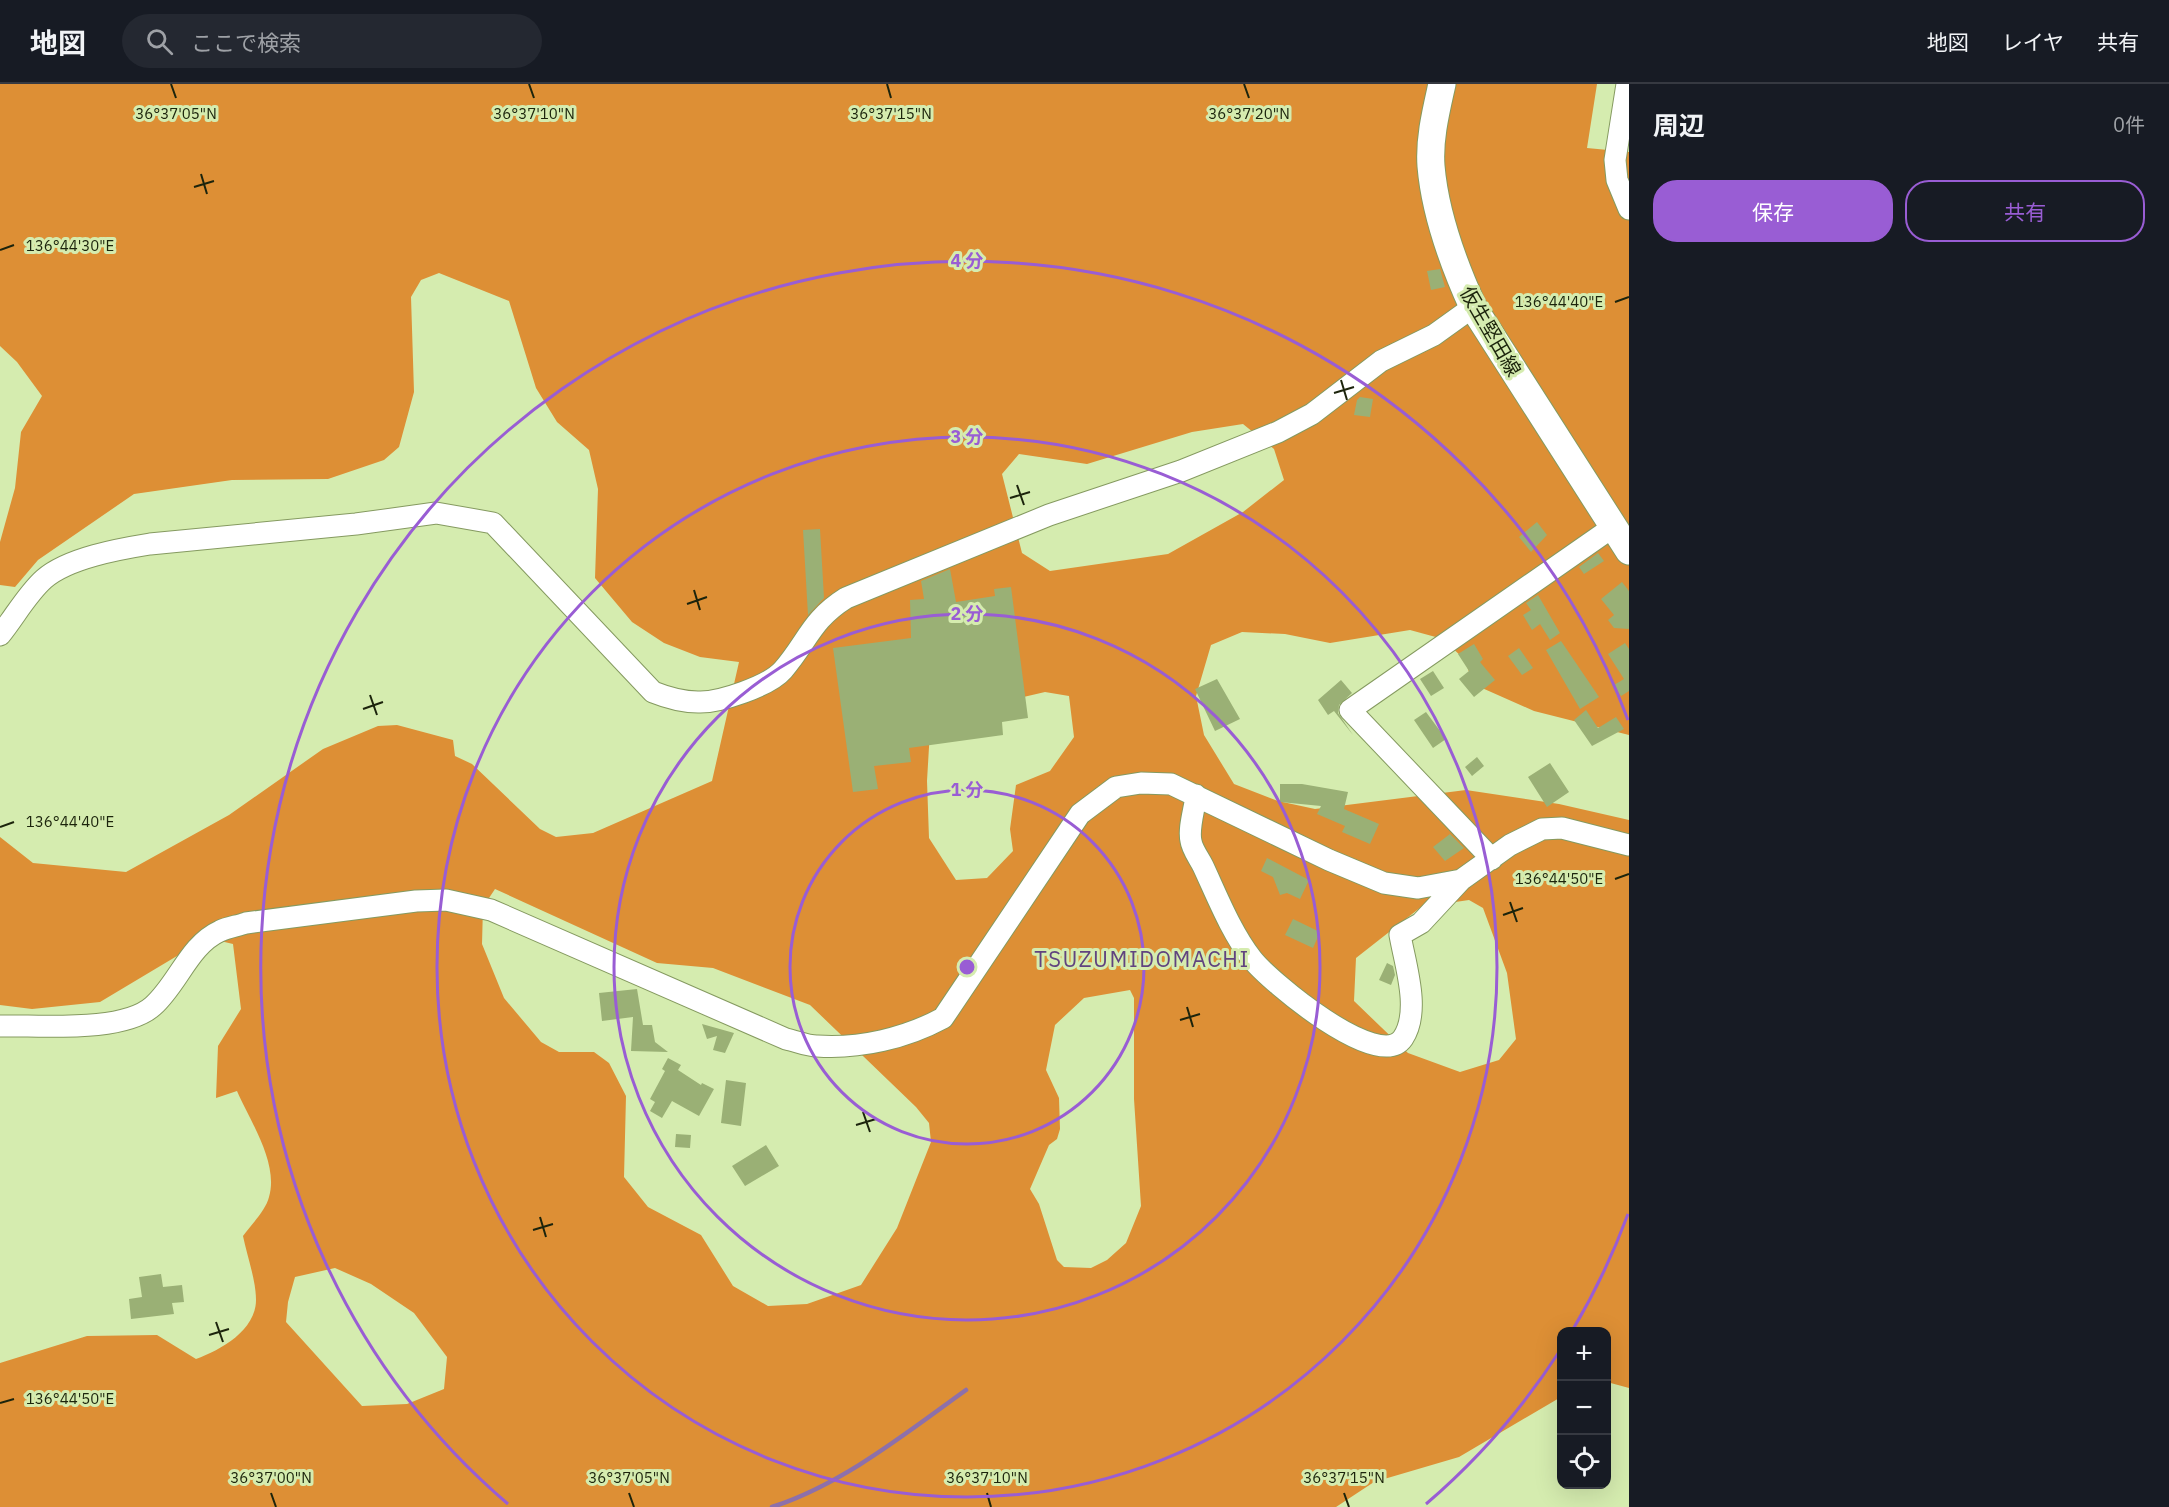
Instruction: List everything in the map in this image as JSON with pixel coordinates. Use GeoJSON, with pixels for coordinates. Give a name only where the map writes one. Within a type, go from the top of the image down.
{"type":"FeatureCollection","features":[{"type":"Feature","properties":{"kind":"main road","name":"仮生堅田線"},"geometry":{"type":"LineString","coordinates":[[1442,84],[1434,123],[1431,164],[1455,268],[1473,307],[1629,551]]}},
{"type":"Feature","properties":{"kind":"street"},"geometry":{"type":"LineString","coordinates":[[1627,84],[1615,160],[1617,180],[1629,209]]}},
{"type":"Feature","properties":{"kind":"street"},"geometry":{"type":"LineString","coordinates":[[0,635],[43,580],[62,568],[120,549],[150,544],[356,525],[436,513],[493,523],[593,631],[654,692],[672,700],[700,702],[747,690],[773,679],[783,670],[826,611],[846,598],[1048,515],[1181,471],[1278,432],[1312,414],[1382,361],[1434,335],[1473,307]]}},
{"type":"Feature","properties":{"kind":"street"},"geometry":{"type":"LineString","coordinates":[[1492,860],[1350,710],[1613,527]]}},
{"type":"Feature","properties":{"kind":"street"},"geometry":{"type":"LineString","coordinates":[[0,1026],[119,1021],[138,1015],[153,1006],[199,945],[219,931],[246,923],[416,901],[446,900],[491,910],[786,1039],[816,1047],[886,1040],[923,1029],[943,1018],[1080,814],[1116,787],[1142,783],[1171,784],[1329,860],[1384,883],[1418,888],[1461,880]]}},
{"type":"Feature","properties":{"kind":"street"},"geometry":{"type":"LineString","coordinates":[[1196,795],[1191,840],[1250,957],[1270,980],[1298,1002],[1344,1032],[1381,1047],[1395,1046],[1402,1039],[1409,1024],[1411,1005],[1400,935],[1421,923],[1461,880],[1510,845],[1542,829],[1562,828],[1629,845]]}},
{"type":"Feature","properties":{"kind":"shaded area"},"geometry":{"type":"Polygon","coordinates":[[[0,84],[1597,84],[1587,148],[1629,152],[1629,735],[1534,711],[1473,684],[1465,660],[1443,639],[1410,630],[1330,643],[1285,634],[1242,632],[1211,645],[1196,696],[1204,735],[1234,784],[1278,801],[1315,809],[1466,790],[1559,804],[1629,820],[1629,1388],[1611,1383],[1611,1327],[1557,1327],[1557,1399],[1459,1457],[1374,1482],[1336,1507],[0,1507],[0,1363],[87,1336],[157,1335],[196,1359],[226,1344],[244,1329],[254,1311],[255,1284],[243,1236],[265,1207],[271,1184],[267,1156],[262,1142],[237,1091],[216,1098],[218,1046],[241,1009],[233,944],[212,939],[192,947],[100,1002],[32,1009],[0,1005],[0,837],[33,863],[126,872],[229,815],[323,749],[378,726],[397,725],[453,740],[455,756],[472,764],[540,829],[556,837],[593,833],[712,781],[739,662],[700,657],[664,643],[632,622],[595,578],[598,489],[589,450],[557,422],[536,388],[509,301],[439,273],[421,280],[411,297],[414,392],[399,447],[384,460],[328,479],[232,480],[134,494],[38,560],[15,587],[0,585],[0,542],[15,488],[21,432],[42,396],[17,362],[0,346],[0,84]],[[1243,424],[1192,432],[1087,464],[1019,454],[1002,474],[1022,553],[1050,571],[1168,554],[1243,512],[1284,480],[1274,449],[1243,424]],[[1045,692],[981,707],[930,730],[927,781],[929,838],[956,880],[987,878],[1013,851],[1010,829],[1016,785],[1050,771],[1074,737],[1069,696],[1045,692]],[[495,889],[483,907],[482,944],[504,998],[541,1042],[559,1052],[594,1052],[609,1063],[626,1096],[624,1177],[648,1207],[701,1235],[733,1286],[768,1306],[807,1304],[861,1285],[897,1228],[931,1142],[929,1123],[916,1107],[810,1005],[713,968],[657,963],[495,889]],[[1469,900],[1421,907],[1356,958],[1354,1001],[1408,1053],[1460,1072],[1499,1060],[1516,1039],[1507,973],[1483,908],[1469,900]],[[1130,990],[1084,998],[1055,1025],[1046,1070],[1059,1098],[1060,1129],[1057,1139],[1049,1145],[1030,1189],[1039,1204],[1057,1260],[1064,1267],[1091,1268],[1107,1260],[1126,1243],[1141,1206],[1134,1099],[1134,998],[1130,990]],[[335,1268],[295,1277],[288,1302],[286,1322],[362,1406],[407,1404],[444,1389],[447,1357],[414,1313],[371,1284],[335,1268]]]}},
{"type":"Feature","properties":{"kind":"building"},"geometry":{"type":"Polygon","coordinates":[[[1440,269],[1445,287],[1431,290],[1427,271],[1440,269]]]}},
{"type":"Feature","properties":{"kind":"building"},"geometry":{"type":"Polygon","coordinates":[[[1360,397],[1373,399],[1370,417],[1354,415],[1357,400],[1360,397]]]}},
{"type":"Feature","properties":{"kind":"building"},"geometry":{"type":"Polygon","coordinates":[[[1537,522],[1547,535],[1531,552],[1519,537],[1537,522]]]}},
{"type":"Feature","properties":{"kind":"building"},"geometry":{"type":"Polygon","coordinates":[[[820,529],[824,598],[808,615],[803,530],[820,529]]]}},
{"type":"Feature","properties":{"kind":"building"},"geometry":{"type":"Polygon","coordinates":[[[1598,553],[1604,561],[1584,574],[1579,567],[1598,553]]]}},
{"type":"Feature","properties":{"kind":"building"},"geometry":{"type":"Polygon","coordinates":[[[950,569],[956,602],[995,596],[994,589],[1011,587],[1028,718],[1002,722],[1003,735],[909,748],[911,762],[874,766],[878,789],[853,792],[833,648],[911,638],[910,600],[924,599],[921,581],[950,569]]]}},
{"type":"Feature","properties":{"kind":"building"},"geometry":{"type":"Polygon","coordinates":[[[1622,582],[1629,591],[1629,629],[1614,628],[1608,620],[1614,615],[1601,599],[1622,582]]]}},
{"type":"Feature","properties":{"kind":"building"},"geometry":{"type":"Polygon","coordinates":[[[1538,595],[1560,633],[1550,640],[1540,624],[1532,630],[1523,615],[1531,610],[1526,603],[1538,595]]]}},
{"type":"Feature","properties":{"kind":"building"},"geometry":{"type":"Polygon","coordinates":[[[1561,641],[1599,697],[1580,709],[1546,650],[1561,641]]]}},
{"type":"Feature","properties":{"kind":"building"},"geometry":{"type":"Polygon","coordinates":[[[1625,643],[1629,649],[1629,691],[1621,696],[1614,685],[1624,679],[1608,654],[1625,643]]]}},
{"type":"Feature","properties":{"kind":"building"},"geometry":{"type":"Polygon","coordinates":[[[1474,644],[1483,659],[1480,662],[1495,680],[1474,697],[1459,679],[1469,671],[1458,654],[1474,644]]]}},
{"type":"Feature","properties":{"kind":"building"},"geometry":{"type":"Polygon","coordinates":[[[1519,648],[1533,668],[1522,675],[1508,656],[1519,648]]]}},
{"type":"Feature","properties":{"kind":"building"},"geometry":{"type":"Polygon","coordinates":[[[1433,671],[1444,688],[1431,696],[1420,679],[1433,671]]]}},
{"type":"Feature","properties":{"kind":"building"},"geometry":{"type":"Polygon","coordinates":[[[1217,679],[1240,719],[1215,731],[1195,689],[1217,679]]]}},
{"type":"Feature","properties":{"kind":"building"},"geometry":{"type":"Polygon","coordinates":[[[1341,680],[1352,693],[1339,705],[1338,713],[1353,735],[1334,711],[1328,715],[1318,700],[1341,680]]]}},
{"type":"Feature","properties":{"kind":"building"},"geometry":{"type":"Polygon","coordinates":[[[1586,710],[1598,728],[1616,717],[1624,729],[1592,746],[1574,720],[1586,710]]]}},
{"type":"Feature","properties":{"kind":"building"},"geometry":{"type":"Polygon","coordinates":[[[1426,712],[1446,739],[1433,748],[1414,720],[1426,712]]]}},
{"type":"Feature","properties":{"kind":"building"},"geometry":{"type":"Polygon","coordinates":[[[1477,757],[1484,766],[1472,776],[1465,767],[1477,757]]]}},
{"type":"Feature","properties":{"kind":"building"},"geometry":{"type":"Polygon","coordinates":[[[1550,763],[1569,792],[1547,807],[1528,777],[1550,763]]]}},
{"type":"Feature","properties":{"kind":"building"},"geometry":{"type":"Polygon","coordinates":[[[1280,784],[1302,784],[1348,792],[1344,809],[1379,824],[1370,844],[1342,832],[1345,826],[1317,814],[1321,806],[1280,802],[1280,784]]]}},
{"type":"Feature","properties":{"kind":"building"},"geometry":{"type":"Polygon","coordinates":[[[1450,834],[1464,848],[1445,861],[1433,847],[1450,834]]]}},
{"type":"Feature","properties":{"kind":"building"},"geometry":{"type":"Polygon","coordinates":[[[1267,858],[1309,880],[1300,899],[1287,893],[1280,895],[1273,877],[1261,871],[1267,858]]]}},
{"type":"Feature","properties":{"kind":"building"},"geometry":{"type":"Polygon","coordinates":[[[1293,919],[1320,932],[1313,948],[1285,935],[1293,919]]]}},
{"type":"Feature","properties":{"kind":"building"},"geometry":{"type":"Polygon","coordinates":[[[1387,963],[1393,966],[1395,975],[1391,985],[1379,980],[1387,963]]]}},
{"type":"Feature","properties":{"kind":"building"},"geometry":{"type":"Polygon","coordinates":[[[637,989],[643,1025],[652,1025],[655,1042],[668,1052],[631,1051],[633,1017],[602,1021],[599,993],[637,989]]]}},
{"type":"Feature","properties":{"kind":"building"},"geometry":{"type":"Polygon","coordinates":[[[702,1024],[734,1033],[725,1053],[713,1050],[717,1036],[707,1039],[702,1024]]]}},
{"type":"Feature","properties":{"kind":"building"},"geometry":{"type":"Polygon","coordinates":[[[668,1058],[681,1065],[678,1070],[701,1085],[702,1083],[714,1089],[699,1116],[672,1101],[662,1118],[650,1111],[655,1102],[650,1099],[665,1071],[662,1069],[668,1058]]]}},
{"type":"Feature","properties":{"kind":"building"},"geometry":{"type":"Polygon","coordinates":[[[726,1080],[746,1083],[741,1126],[721,1123],[726,1080]]]}},
{"type":"Feature","properties":{"kind":"building"},"geometry":{"type":"Polygon","coordinates":[[[676,1134],[691,1135],[690,1148],[675,1147],[676,1134]]]}},
{"type":"Feature","properties":{"kind":"building"},"geometry":{"type":"Polygon","coordinates":[[[766,1145],[779,1166],[745,1186],[732,1166],[766,1145]]]}},
{"type":"Feature","properties":{"kind":"building"},"geometry":{"type":"Polygon","coordinates":[[[161,1274],[163,1287],[182,1285],[184,1302],[172,1303],[174,1314],[131,1319],[129,1299],[142,1297],[139,1277],[161,1274]]]}},
{"type":"Feature","properties":{"kind":"waterway"},"geometry":{"type":"LineString","coordinates":[[772,1507],[824,1485],[849,1471],[897,1440],[966,1390]]}},
{"type":"Feature","properties":{"kind":"district","name":"TSUZUMIDOMACHI"},"geometry":{"type":"Point","coordinates":[1142,958]}}]}
